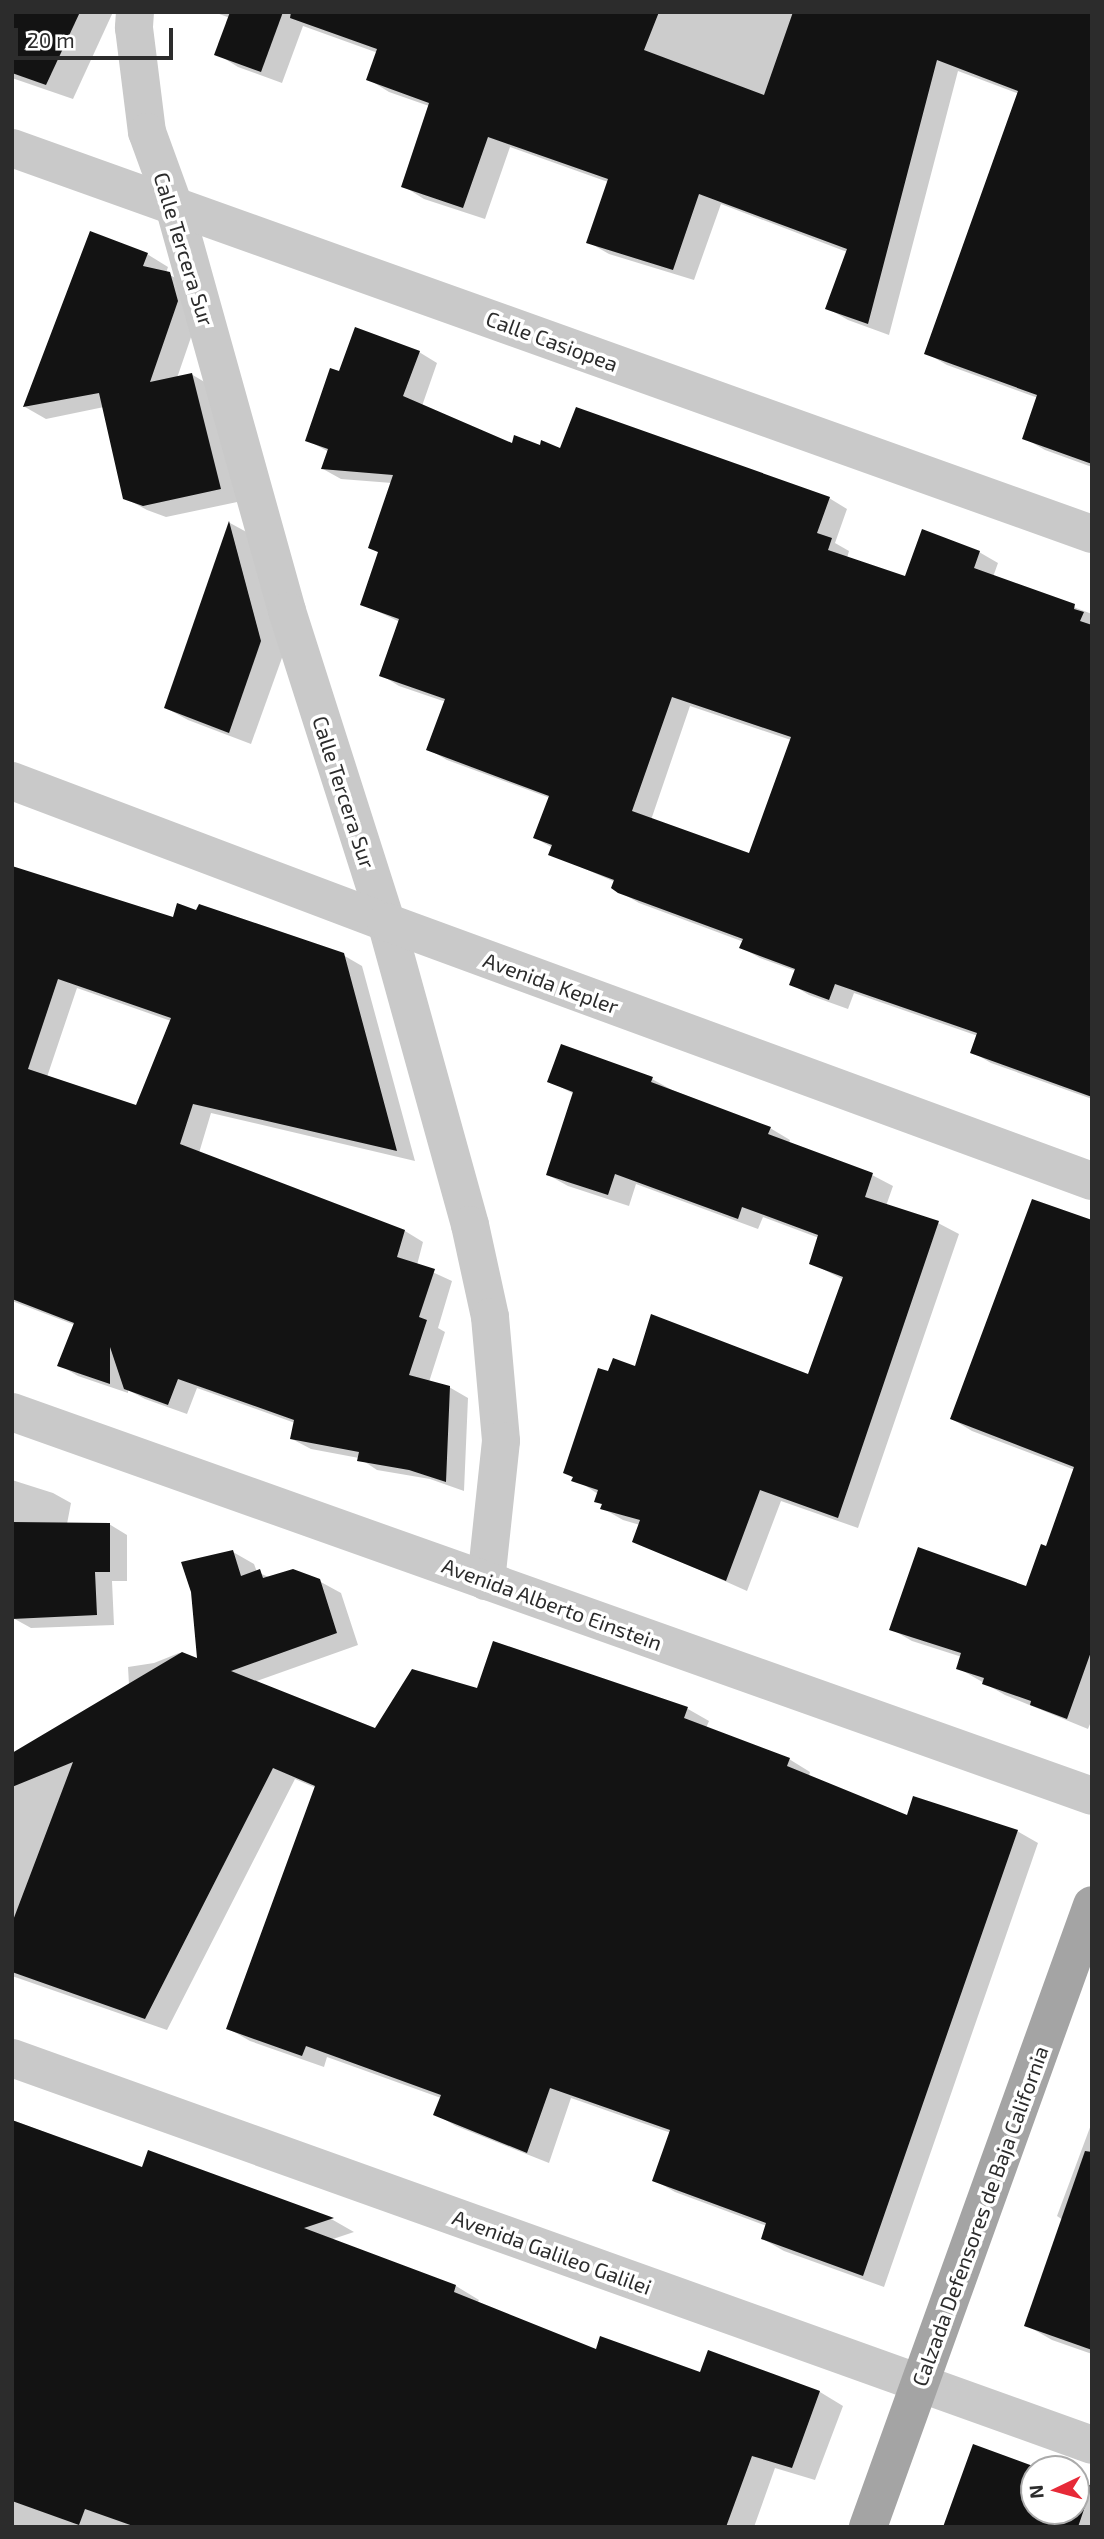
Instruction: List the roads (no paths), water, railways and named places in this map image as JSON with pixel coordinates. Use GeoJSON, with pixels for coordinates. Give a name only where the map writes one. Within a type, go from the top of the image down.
{"type":"FeatureCollection","features":[{"type":"Feature","properties":{"kind":"main road","name":"Calzada Defensores de Baja California"},"geometry":{"type":"LineString","coordinates":[[868,2527],[1092,1905]]}},
{"type":"Feature","properties":{"kind":"street","name":"Calle Tercera Sur"},"geometry":{"type":"LineString","coordinates":[[135,12],[134,28],[147,132],[174,206],[287,611],[386,922],[470,1225],[490,1317],[501,1441],[486,1581]]}},
{"type":"Feature","properties":{"kind":"street","name":"Calle Casiopea"},"geometry":{"type":"LineString","coordinates":[[12,148],[1092,534]]}},
{"type":"Feature","properties":{"kind":"street","name":"Avenida Kepler"},"geometry":{"type":"LineString","coordinates":[[12,781],[386,922],[1092,1181]]}},
{"type":"Feature","properties":{"kind":"street","name":"Avenida Alberto Einstein"},"geometry":{"type":"LineString","coordinates":[[12,1412],[1092,1796]]}},
{"type":"Feature","properties":{"kind":"street","name":"Avenida Galileo Galilei"},"geometry":{"type":"LineString","coordinates":[[12,2058],[1092,2445]]}}]}
